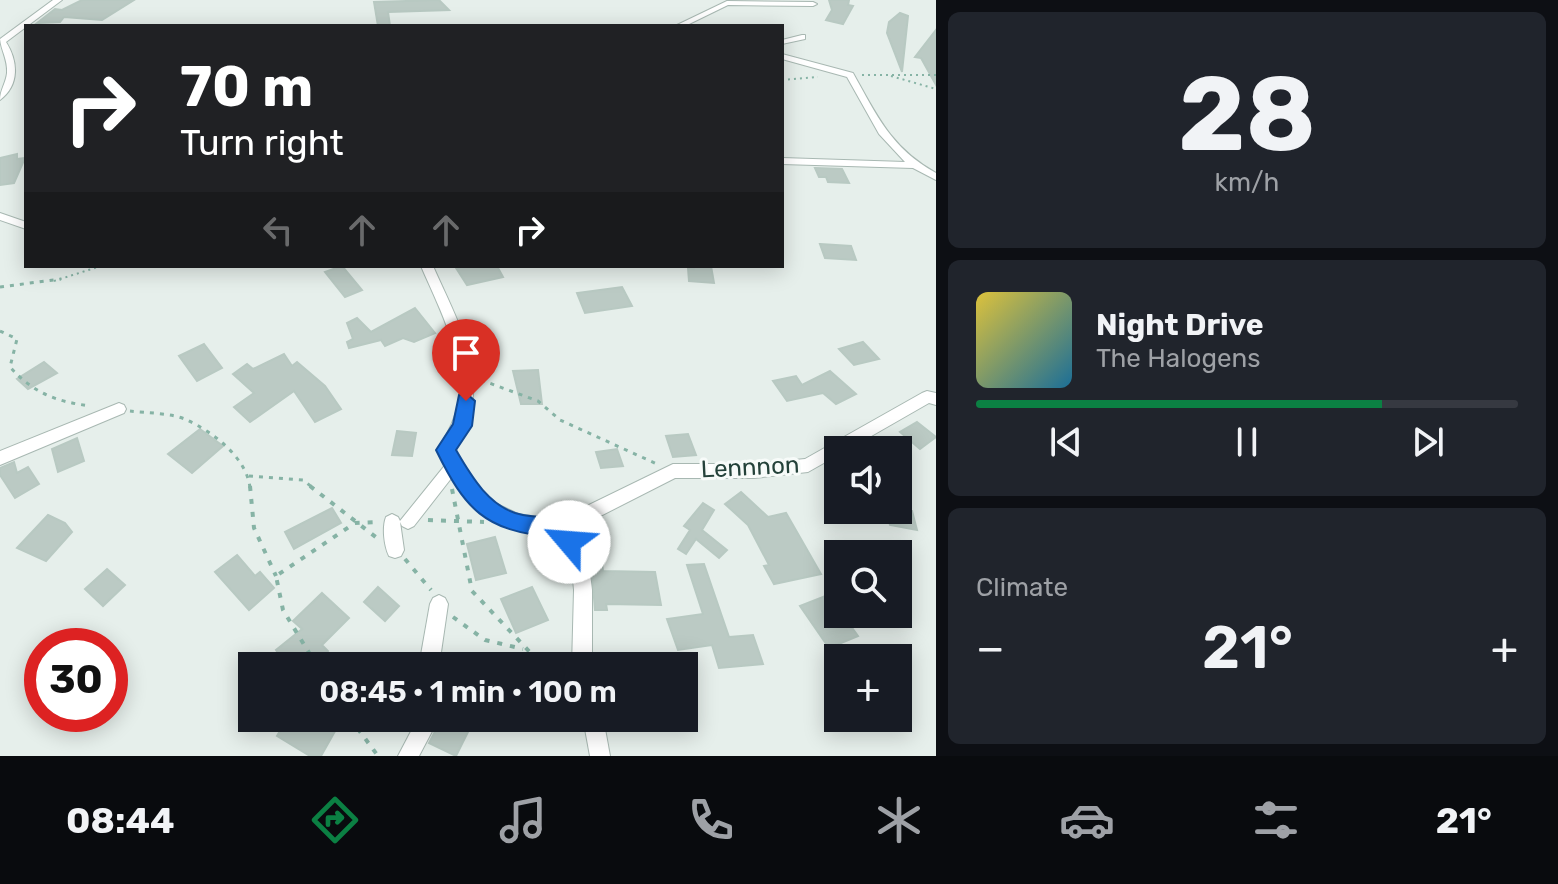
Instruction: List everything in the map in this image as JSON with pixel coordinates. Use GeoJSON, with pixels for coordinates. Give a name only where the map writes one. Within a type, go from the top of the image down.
{"type":"FeatureCollection","features":[{"type":"Feature","properties":{"kind":"street"},"geometry":{"type":"LineString","coordinates":[[25,24],[58,0]]}},
{"type":"Feature","properties":{"kind":"street"},"geometry":{"type":"LineString","coordinates":[[683,24],[727,3],[813,4]]}},
{"type":"Feature","properties":{"kind":"street"},"geometry":{"type":"LineString","coordinates":[[0,97],[12,74],[14,55],[1,41],[24,24]]}},
{"type":"Feature","properties":{"kind":"street"},"geometry":{"type":"LineString","coordinates":[[784,42],[802,37]]}},
{"type":"Feature","properties":{"kind":"street"},"geometry":{"type":"LineString","coordinates":[[784,57],[850,75],[878,131],[912,165],[936,177]]}},
{"type":"Feature","properties":{"kind":"street"},"geometry":{"type":"LineString","coordinates":[[784,161],[912,165]]}},
{"type":"Feature","properties":{"kind":"street"},"geometry":{"type":"LineString","coordinates":[[0,216],[24,225]]}},
{"type":"Feature","properties":{"kind":"street"},"geometry":{"type":"LineString","coordinates":[[428,268],[466,361],[462,426],[446,450],[463,481],[484,506],[517,524],[559,528],[579,557],[583,590],[582,652]]}},
{"type":"Feature","properties":{"kind":"street","name":"Lennnon"},"geometry":{"type":"LineString","coordinates":[[559,528],[673,471],[754,471],[808,465],[927,397],[936,399]]}},
{"type":"Feature","properties":{"kind":"street"},"geometry":{"type":"LineString","coordinates":[[0,458],[119,409]]}},
{"type":"Feature","properties":{"kind":"street"},"geometry":{"type":"LineString","coordinates":[[395,550],[400,521],[449,469]]}},
{"type":"Feature","properties":{"kind":"street"},"geometry":{"type":"LineString","coordinates":[[431,652],[439,604]]}},
{"type":"Feature","properties":{"kind":"street"},"geometry":{"type":"LineString","coordinates":[[408,756],[421,732]]}},
{"type":"Feature","properties":{"kind":"street"},"geometry":{"type":"LineString","coordinates":[[596,732],[600,756]]}},
{"type":"Feature","properties":{"kind":"path"},"geometry":{"type":"LineString","coordinates":[[875,74],[936,89]]}},
{"type":"Feature","properties":{"kind":"path"},"geometry":{"type":"LineString","coordinates":[[0,287],[54,281],[95,268]]}},
{"type":"Feature","properties":{"kind":"path"},"geometry":{"type":"LineString","coordinates":[[0,331],[17,339],[10,367],[26,386],[58,403],[186,419],[235,454],[249,476],[254,528],[276,576],[283,610],[308,652]]}},
{"type":"Feature","properties":{"kind":"path"},"geometry":{"type":"LineString","coordinates":[[465,369],[480,380],[538,401],[560,420],[673,471]]}},
{"type":"Feature","properties":{"kind":"path"},"geometry":{"type":"LineString","coordinates":[[449,469],[472,591],[530,652]]}},
{"type":"Feature","properties":{"kind":"path"},"geometry":{"type":"LineString","coordinates":[[249,476],[303,480],[355,523]]}},
{"type":"Feature","properties":{"kind":"path"},"geometry":{"type":"LineString","coordinates":[[276,576],[355,523],[457,519],[487,522]]}},
{"type":"Feature","properties":{"kind":"path"},"geometry":{"type":"LineString","coordinates":[[360,732],[378,756]]}},
{"type":"Feature","properties":{"kind":"building"},"geometry":{"type":"Polygon","coordinates":[[[82,0],[134,0],[102,20],[64,17],[60,22],[37,23],[55,9],[62,10],[82,0]]]}},
{"type":"Feature","properties":{"kind":"building"},"geometry":{"type":"Polygon","coordinates":[[[439,0],[449,10],[388,12],[390,24],[378,24],[374,2],[439,0]]]}},
{"type":"Feature","properties":{"kind":"building"},"geometry":{"type":"Polygon","coordinates":[[[829,0],[849,0],[848,5],[853,6],[843,24],[826,20],[832,10],[829,0]]]}},
{"type":"Feature","properties":{"kind":"building"},"geometry":{"type":"Polygon","coordinates":[[[900,13],[908,16],[902,72],[887,33],[889,22],[900,13]]]}},
{"type":"Feature","properties":{"kind":"building"},"geometry":{"type":"Polygon","coordinates":[[[936,30],[936,85],[921,58],[915,57],[936,30]]]}},
{"type":"Feature","properties":{"kind":"building"},"geometry":{"type":"Polygon","coordinates":[[[17,154],[17,159],[24,158],[14,183],[0,185],[0,158],[17,154]]]}},
{"type":"Feature","properties":{"kind":"building"},"geometry":{"type":"Polygon","coordinates":[[[815,168],[842,169],[849,183],[828,182],[826,177],[819,177],[815,168]]]}},
{"type":"Feature","properties":{"kind":"building"},"geometry":{"type":"Polygon","coordinates":[[[820,244],[851,246],[856,260],[825,258],[820,244]]]}},
{"type":"Feature","properties":{"kind":"building"},"geometry":{"type":"Polygon","coordinates":[[[344,268],[362,290],[345,297],[325,272],[344,268]]]}},
{"type":"Feature","properties":{"kind":"building"},"geometry":{"type":"Polygon","coordinates":[[[456,268],[498,268],[503,277],[467,285],[456,268]]]}},
{"type":"Feature","properties":{"kind":"building"},"geometry":{"type":"Polygon","coordinates":[[[688,268],[711,268],[714,283],[689,281],[688,268]]]}},
{"type":"Feature","properties":{"kind":"building"},"geometry":{"type":"Polygon","coordinates":[[[622,287],[632,306],[585,313],[577,293],[622,287]]]}},
{"type":"Feature","properties":{"kind":"building"},"geometry":{"type":"Polygon","coordinates":[[[415,308],[435,333],[414,342],[403,338],[385,346],[381,340],[349,348],[347,342],[353,339],[347,323],[357,318],[371,332],[415,308]]]}},
{"type":"Feature","properties":{"kind":"building"},"geometry":{"type":"Polygon","coordinates":[[[863,342],[879,359],[854,365],[839,349],[863,342]]]}},
{"type":"Feature","properties":{"kind":"building"},"geometry":{"type":"Polygon","coordinates":[[[204,344],[222,368],[197,381],[179,356],[204,344]]]}},
{"type":"Feature","properties":{"kind":"building"},"geometry":{"type":"Polygon","coordinates":[[[284,354],[292,366],[297,362],[325,386],[341,409],[315,422],[294,391],[250,422],[234,407],[254,393],[233,374],[247,364],[253,369],[284,354]]]}},
{"type":"Feature","properties":{"kind":"building"},"geometry":{"type":"Polygon","coordinates":[[[44,362],[57,373],[28,389],[17,379],[44,362]]]}},
{"type":"Feature","properties":{"kind":"building"},"geometry":{"type":"Polygon","coordinates":[[[538,370],[542,404],[521,404],[513,371],[538,370]]]}},
{"type":"Feature","properties":{"kind":"building"},"geometry":{"type":"Polygon","coordinates":[[[830,371],[856,394],[836,404],[823,393],[787,401],[773,381],[796,376],[802,385],[830,371]]]}},
{"type":"Feature","properties":{"kind":"building"},"geometry":{"type":"Polygon","coordinates":[[[917,422],[936,437],[920,449],[912,442],[912,436],[900,432],[917,422]]]}},
{"type":"Feature","properties":{"kind":"building"},"geometry":{"type":"Polygon","coordinates":[[[200,429],[223,446],[192,473],[168,454],[200,429]]]}},
{"type":"Feature","properties":{"kind":"building"},"geometry":{"type":"Polygon","coordinates":[[[397,431],[416,433],[412,456],[392,455],[397,431]]]}},
{"type":"Feature","properties":{"kind":"building"},"geometry":{"type":"Polygon","coordinates":[[[688,434],[696,455],[673,457],[666,436],[688,434]]]}},
{"type":"Feature","properties":{"kind":"building"},"geometry":{"type":"Polygon","coordinates":[[[77,438],[84,461],[58,472],[52,449],[77,438]]]}},
{"type":"Feature","properties":{"kind":"building"},"geometry":{"type":"Polygon","coordinates":[[[617,449],[623,466],[601,468],[596,452],[617,449]]]}},
{"type":"Feature","properties":{"kind":"building"},"geometry":{"type":"Polygon","coordinates":[[[14,462],[17,473],[28,467],[39,484],[15,498],[0,475],[0,468],[14,462]]]}},
{"type":"Feature","properties":{"kind":"building"},"geometry":{"type":"Polygon","coordinates":[[[741,492],[768,517],[786,513],[821,574],[774,584],[764,566],[769,565],[748,525],[725,504],[741,492]]]}},
{"type":"Feature","properties":{"kind":"building"},"geometry":{"type":"Polygon","coordinates":[[[703,503],[714,510],[702,530],[727,550],[719,558],[696,539],[686,554],[678,549],[690,530],[684,526],[703,503]]]}},
{"type":"Feature","properties":{"kind":"building"},"geometry":{"type":"Polygon","coordinates":[[[332,508],[341,523],[294,549],[285,532],[332,508]]]}},
{"type":"Feature","properties":{"kind":"building"},"geometry":{"type":"Polygon","coordinates":[[[912,511],[917,530],[890,525],[912,524],[912,511]]]}},
{"type":"Feature","properties":{"kind":"building"},"geometry":{"type":"Polygon","coordinates":[[[48,515],[65,523],[72,532],[46,561],[17,548],[48,515]]]}},
{"type":"Feature","properties":{"kind":"building"},"geometry":{"type":"Polygon","coordinates":[[[495,537],[506,573],[476,580],[467,544],[495,537]]]}},
{"type":"Feature","properties":{"kind":"building"},"geometry":{"type":"Polygon","coordinates":[[[237,555],[255,576],[260,572],[274,588],[249,610],[215,572],[237,555]]]}},
{"type":"Feature","properties":{"kind":"building"},"geometry":{"type":"Polygon","coordinates":[[[591,561],[602,561],[603,571],[655,572],[661,605],[606,604],[607,610],[595,610],[591,561]]]}},
{"type":"Feature","properties":{"kind":"building"},"geometry":{"type":"Polygon","coordinates":[[[704,564],[729,637],[753,635],[763,664],[719,668],[712,645],[678,650],[667,619],[703,614],[687,565],[704,564]]]}},
{"type":"Feature","properties":{"kind":"building"},"geometry":{"type":"Polygon","coordinates":[[[107,569],[125,585],[103,606],[85,589],[107,569]]]}},
{"type":"Feature","properties":{"kind":"building"},"geometry":{"type":"Polygon","coordinates":[[[378,587],[399,606],[385,621],[364,602],[378,587]]]}},
{"type":"Feature","properties":{"kind":"building"},"geometry":{"type":"Polygon","coordinates":[[[532,587],[548,620],[516,633],[501,599],[532,587]]]}},
{"type":"Feature","properties":{"kind":"building"},"geometry":{"type":"Polygon","coordinates":[[[322,593],[349,618],[322,645],[327,652],[277,652],[276,650],[302,629],[293,621],[322,593]]]}},
{"type":"Feature","properties":{"kind":"building"},"geometry":{"type":"Polygon","coordinates":[[[824,597],[824,628],[852,628],[858,636],[839,644],[826,644],[800,606],[824,597]]]}},
{"type":"Feature","properties":{"kind":"building"},"geometry":{"type":"Polygon","coordinates":[[[279,732],[334,732],[321,756],[310,756],[277,736],[279,732]]]}},
{"type":"Feature","properties":{"kind":"building"},"geometry":{"type":"Polygon","coordinates":[[[435,732],[468,732],[456,756],[429,743],[435,732]]]}},
{"type":"Feature","properties":{"kind":"route"},"geometry":{"type":"LineString","coordinates":[[466,401],[462,426],[446,450],[463,481],[484,506],[517,524],[559,528],[569,542]]}}]}
